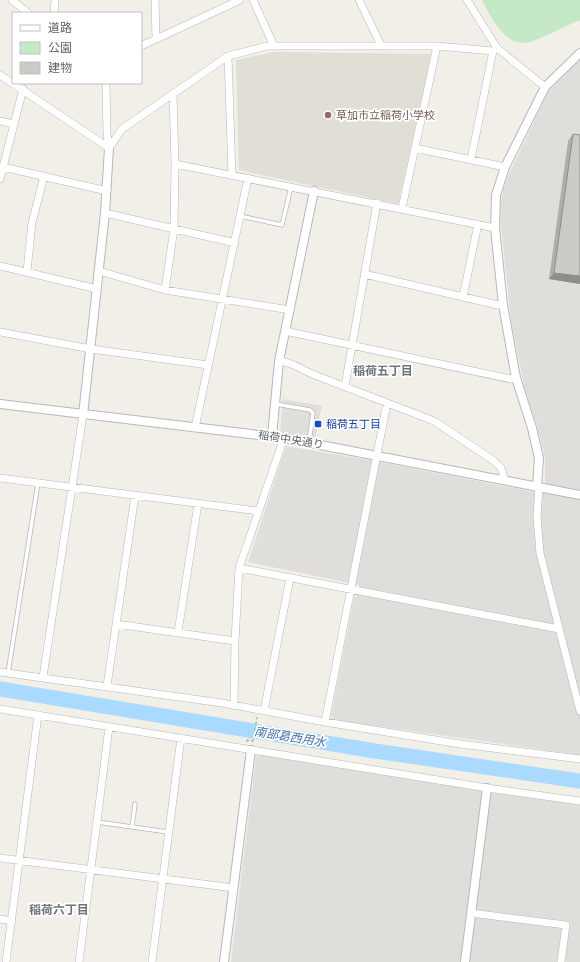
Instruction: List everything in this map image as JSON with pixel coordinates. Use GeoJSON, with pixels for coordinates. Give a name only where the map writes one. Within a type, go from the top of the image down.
{"type":"FeatureCollection","features":[{"type":"Feature","properties":{"kind":"street"},"geometry":{"type":"LineString","coordinates":[[12,0],[27,12]]}},
{"type":"Feature","properties":{"kind":"street"},"geometry":{"type":"LineString","coordinates":[[54,12],[55,0]]}},
{"type":"Feature","properties":{"kind":"street"},"geometry":{"type":"LineString","coordinates":[[155,0],[156,39]]}},
{"type":"Feature","properties":{"kind":"street"},"geometry":{"type":"LineString","coordinates":[[142,46],[240,0]]}},
{"type":"Feature","properties":{"kind":"street"},"geometry":{"type":"LineString","coordinates":[[253,0],[274,46]]}},
{"type":"Feature","properties":{"kind":"street"},"geometry":{"type":"LineString","coordinates":[[359,0],[381,45]]}},
{"type":"Feature","properties":{"kind":"street"},"geometry":{"type":"LineString","coordinates":[[468,0],[495,49],[545,88]]}},
{"type":"Feature","properties":{"kind":"street"},"geometry":{"type":"LineString","coordinates":[[109,148],[122,129],[228,56],[274,46],[381,45],[495,49]]}},
{"type":"Feature","properties":{"kind":"street"},"geometry":{"type":"LineString","coordinates":[[402,208],[437,46]]}},
{"type":"Feature","properties":{"kind":"street"},"geometry":{"type":"LineString","coordinates":[[471,159],[495,49]]}},
{"type":"Feature","properties":{"kind":"street"},"geometry":{"type":"LineString","coordinates":[[580,53],[545,88],[506,167],[496,195],[495,228],[503,305],[516,378],[532,428],[539,458],[537,517],[540,553],[580,711]]}},
{"type":"Feature","properties":{"kind":"street"},"geometry":{"type":"LineString","coordinates":[[228,56],[232,174]]}},
{"type":"Feature","properties":{"kind":"street"},"geometry":{"type":"LineString","coordinates":[[0,75],[12,82]]}},
{"type":"Feature","properties":{"kind":"street"},"geometry":{"type":"LineString","coordinates":[[15,84],[109,148]]}},
{"type":"Feature","properties":{"kind":"street"},"geometry":{"type":"LineString","coordinates":[[43,677],[83,415],[91,349],[107,191],[109,148],[106,134],[106,84]]}},
{"type":"Feature","properties":{"kind":"street"},"geometry":{"type":"LineString","coordinates":[[0,179],[23,89]]}},
{"type":"Feature","properties":{"kind":"street"},"geometry":{"type":"LineString","coordinates":[[165,290],[174,229],[176,164],[173,94]]}},
{"type":"Feature","properties":{"kind":"street"},"geometry":{"type":"LineString","coordinates":[[0,121],[14,124]]}},
{"type":"Feature","properties":{"kind":"street"},"geometry":{"type":"LineString","coordinates":[[415,148],[506,167]]}},
{"type":"Feature","properties":{"kind":"street"},"geometry":{"type":"LineString","coordinates":[[176,164],[402,208],[495,228]]}},
{"type":"Feature","properties":{"kind":"street"},"geometry":{"type":"LineString","coordinates":[[2,167],[107,191]]}},
{"type":"Feature","properties":{"kind":"street"},"geometry":{"type":"LineString","coordinates":[[27,271],[32,223],[44,176]]}},
{"type":"Feature","properties":{"kind":"street"},"geometry":{"type":"LineString","coordinates":[[194,428],[248,178]]}},
{"type":"Feature","properties":{"kind":"street"},"geometry":{"type":"LineString","coordinates":[[272,436],[280,361],[285,331],[314,191]]}},
{"type":"Feature","properties":{"kind":"street"},"geometry":{"type":"LineString","coordinates":[[345,386],[377,203]]}},
{"type":"Feature","properties":{"kind":"street"},"geometry":{"type":"LineString","coordinates":[[105,213],[235,243]]}},
{"type":"Feature","properties":{"kind":"street"},"geometry":{"type":"LineString","coordinates":[[463,297],[478,224]]}},
{"type":"Feature","properties":{"kind":"street"},"geometry":{"type":"LineString","coordinates":[[0,266],[97,288]]}},
{"type":"Feature","properties":{"kind":"street"},"geometry":{"type":"LineString","coordinates":[[99,271],[165,290],[290,310]]}},
{"type":"Feature","properties":{"kind":"street"},"geometry":{"type":"LineString","coordinates":[[364,274],[503,305]]}},
{"type":"Feature","properties":{"kind":"street"},"geometry":{"type":"LineString","coordinates":[[285,331],[352,344],[511,379],[516,378]]}},
{"type":"Feature","properties":{"kind":"street"},"geometry":{"type":"LineString","coordinates":[[0,332],[91,349],[208,365]]}},
{"type":"Feature","properties":{"kind":"street"},"geometry":{"type":"LineString","coordinates":[[280,361],[292,362],[298,368],[434,421],[494,461],[501,468],[505,480]]}},
{"type":"Feature","properties":{"kind":"street"},"geometry":{"type":"LineString","coordinates":[[325,722],[387,403]]}},
{"type":"Feature","properties":{"kind":"street","name":"稲荷中央通り"},"geometry":{"type":"LineString","coordinates":[[0,404],[83,415],[272,436],[580,495]]}},
{"type":"Feature","properties":{"kind":"street"},"geometry":{"type":"LineString","coordinates":[[234,706],[235,641],[239,568],[284,438]]}},
{"type":"Feature","properties":{"kind":"street"},"geometry":{"type":"LineString","coordinates":[[0,478],[258,512]]}},
{"type":"Feature","properties":{"kind":"street"},"geometry":{"type":"LineString","coordinates":[[107,686],[135,496]]}},
{"type":"Feature","properties":{"kind":"street"},"geometry":{"type":"LineString","coordinates":[[178,632],[198,504]]}},
{"type":"Feature","properties":{"kind":"street"},"geometry":{"type":"LineString","coordinates":[[239,568],[559,629]]}},
{"type":"Feature","properties":{"kind":"street"},"geometry":{"type":"LineString","coordinates":[[264,711],[290,578]]}},
{"type":"Feature","properties":{"kind":"street"},"geometry":{"type":"LineString","coordinates":[[116,624],[235,641]]}},
{"type":"Feature","properties":{"kind":"street"},"geometry":{"type":"LineString","coordinates":[[0,672],[107,686],[460,744],[580,760]]}},
{"type":"Feature","properties":{"kind":"street"},"geometry":{"type":"LineString","coordinates":[[0,709],[487,788],[580,801]]}},
{"type":"Feature","properties":{"kind":"street"},"geometry":{"type":"LineString","coordinates":[[6,962],[38,715]]}},
{"type":"Feature","properties":{"kind":"street"},"geometry":{"type":"LineString","coordinates":[[79,962],[109,727]]}},
{"type":"Feature","properties":{"kind":"street"},"geometry":{"type":"LineString","coordinates":[[152,962],[181,738]]}},
{"type":"Feature","properties":{"kind":"street"},"geometry":{"type":"LineString","coordinates":[[224,962],[251,750]]}},
{"type":"Feature","properties":{"kind":"street"},"geometry":{"type":"LineString","coordinates":[[465,962],[487,788]]}},
{"type":"Feature","properties":{"kind":"street"},"geometry":{"type":"LineString","coordinates":[[0,858],[234,888]]}},
{"type":"Feature","properties":{"kind":"street"},"geometry":{"type":"LineString","coordinates":[[471,913],[566,924],[561,962]]}},
{"type":"Feature","properties":{"kind":"street"},"geometry":{"type":"LineString","coordinates":[[0,919],[12,921]]}},
{"type":"Feature","properties":{"kind":"lane"},"geometry":{"type":"LineString","coordinates":[[240,216],[282,225],[291,186]]}},
{"type":"Feature","properties":{"kind":"lane"},"geometry":{"type":"LineString","coordinates":[[276,404],[310,410],[313,413],[309,442]]}},
{"type":"Feature","properties":{"kind":"lane"},"geometry":{"type":"LineString","coordinates":[[8,673],[38,483]]}},
{"type":"Feature","properties":{"kind":"lane"},"geometry":{"type":"LineString","coordinates":[[132,827],[135,804]]}},
{"type":"Feature","properties":{"kind":"lane"},"geometry":{"type":"LineString","coordinates":[[97,822],[168,832]]}},
{"type":"Feature","properties":{"kind":"path"},"geometry":{"type":"LineString","coordinates":[[247,742],[247,740],[253,741],[256,721]]}},
{"type":"Feature","properties":{"kind":"shaded area","name":"草加市立稲荷小学校"},"geometry":{"type":"Polygon","coordinates":[[[274,52],[432,54],[398,204],[239,170],[236,60],[274,52]]]}},
{"type":"Feature","properties":{"kind":"shaded area"},"geometry":{"type":"Polygon","coordinates":[[[580,60],[580,755],[334,720],[331,716],[354,598],[357,596],[359,585],[248,562],[286,446],[545,494],[545,457],[536,422],[524,386],[511,320],[500,216],[501,203],[503,189],[508,176],[549,91],[580,60]]]}},
{"type":"Feature","properties":{"kind":"shaded area"},"geometry":{"type":"Polygon","coordinates":[[[283,399],[322,406],[315,439],[280,433],[283,399]]]}},
{"type":"Feature","properties":{"kind":"shaded area"},"geometry":{"type":"Polygon","coordinates":[[[259,755],[580,805],[580,962],[231,962],[256,757],[259,755]]]}},
{"type":"Feature","properties":{"kind":"green space"},"geometry":{"type":"Polygon","coordinates":[[[482,0],[580,0],[580,20],[530,42],[518,42],[511,39],[499,28],[489,14],[482,0]]]}},
{"type":"Feature","properties":{"kind":"building"},"geometry":{"type":"Polygon","coordinates":[[[573,134],[580,135],[580,276],[554,273],[573,134]]]}},
{"type":"Feature","properties":{"kind":"waterway","name":"南部葛西用水"},"geometry":{"type":"LineString","coordinates":[[0,689],[375,751],[580,781]]}},
{"type":"Feature","properties":{"kind":"place","name":"草加市立稲荷小学校"},"geometry":{"type":"Point","coordinates":[328,115]}},
{"type":"Feature","properties":{"kind":"place","name":"稲荷五丁目"},"geometry":{"type":"Point","coordinates":[318,424]}},
{"type":"Feature","properties":{"kind":"district","name":"稲荷五丁目"},"geometry":{"type":"Point","coordinates":[383,371]}},
{"type":"Feature","properties":{"kind":"district","name":"稲荷六丁目"},"geometry":{"type":"Point","coordinates":[59,910]}}]}
